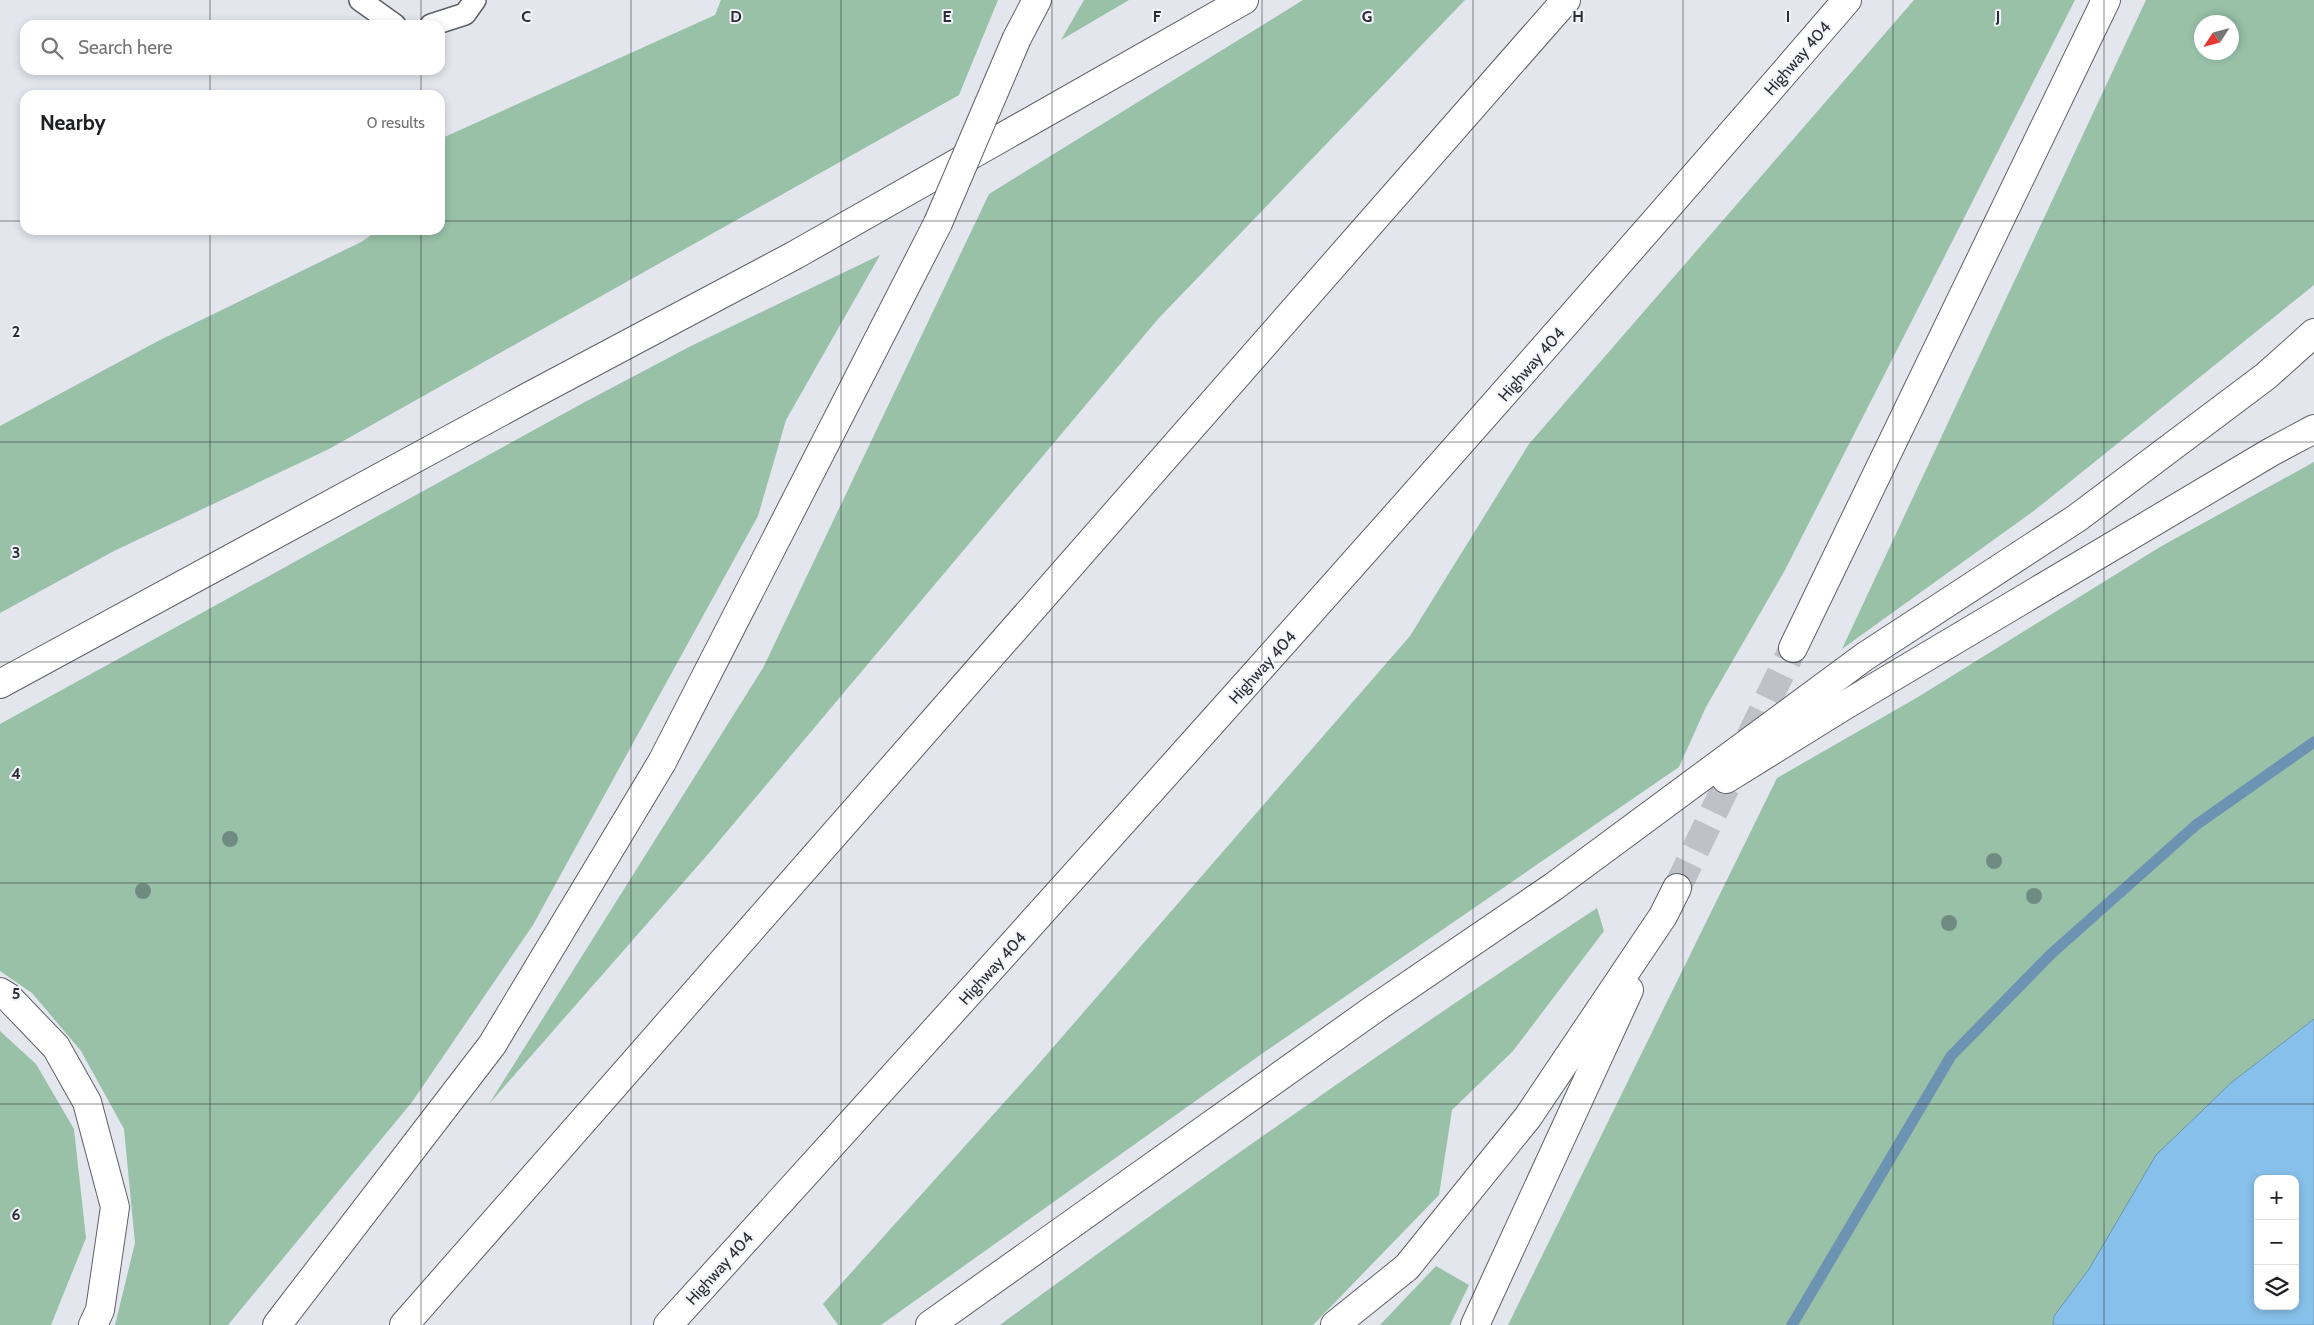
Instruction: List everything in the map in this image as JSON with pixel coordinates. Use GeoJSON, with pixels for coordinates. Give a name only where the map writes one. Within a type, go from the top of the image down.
{"type":"FeatureCollection","features":[{"type":"Feature","properties":{"kind":"highway"},"geometry":{"type":"LineString","coordinates":[[277,1325],[492,1045],[667,753],[938,223],[1033,0]]}},
{"type":"Feature","properties":{"kind":"highway"},"geometry":{"type":"LineString","coordinates":[[1017,38],[1037,0]]}},
{"type":"Feature","properties":{"kind":"highway"},"geometry":{"type":"LineString","coordinates":[[0,684],[528,397],[795,255],[1244,0]]}},
{"type":"Feature","properties":{"kind":"highway"},"geometry":{"type":"LineString","coordinates":[[404,1325],[1566,0]]}},
{"type":"Feature","properties":{"kind":"highway","name":"Highway 404"},"geometry":{"type":"LineString","coordinates":[[668,1325],[1049,905],[1380,534],[1682,192],[1847,0]]}},
{"type":"Feature","properties":{"kind":"highway"},"geometry":{"type":"LineString","coordinates":[[1793,648],[2106,0]]}},
{"type":"Feature","properties":{"kind":"highway"},"geometry":{"type":"LineString","coordinates":[[930,1325],[1374,1009],[1553,887],[1864,657],[2077,518],[2266,376],[2314,333]]}},
{"type":"Feature","properties":{"kind":"highway"},"geometry":{"type":"LineString","coordinates":[[1553,887],[1851,702],[2270,452],[2314,429]]}},
{"type":"Feature","properties":{"kind":"highway"},"geometry":{"type":"LineString","coordinates":[[1475,1325],[1677,888]]}},
{"type":"Feature","properties":{"kind":"highway"},"geometry":{"type":"LineString","coordinates":[[1335,1325],[1407,1267],[1528,1117],[1663,916]]}},
{"type":"Feature","properties":{"kind":"highway"},"geometry":{"type":"LineString","coordinates":[[0,992],[8,997],[56,1047],[87,1102],[115,1207],[100,1310],[93,1325]]}},
{"type":"Feature","properties":{"kind":"lane"},"geometry":{"type":"LineString","coordinates":[[360,0],[388,20]]}},
{"type":"Feature","properties":{"kind":"lane"},"geometry":{"type":"LineString","coordinates":[[445,20],[465,14],[475,0]]}},
{"type":"Feature","properties":{"kind":"green space"},"geometry":{"type":"Polygon","coordinates":[[[721,0],[998,0],[959,95],[329,449],[114,551],[0,613],[0,426],[158,341],[361,242],[372,235],[445,235],[445,137],[715,15],[721,0]]]}},
{"type":"Feature","properties":{"kind":"green space"},"geometry":{"type":"Polygon","coordinates":[[[1084,0],[1129,0],[1061,40],[1084,0]]]}},
{"type":"Feature","properties":{"kind":"green space"},"geometry":{"type":"Polygon","coordinates":[[[1303,0],[1465,0],[1158,319],[709,853],[489,1104],[763,668],[989,194],[1303,0]]]}},
{"type":"Feature","properties":{"kind":"green space"},"geometry":{"type":"Polygon","coordinates":[[[1914,0],[2075,0],[1785,570],[1706,707],[1679,767],[1263,1053],[881,1325],[838,1325],[823,1304],[1036,1067],[1410,636],[1529,444],[1914,0]]]}},
{"type":"Feature","properties":{"kind":"green space"},"geometry":{"type":"Polygon","coordinates":[[[2146,0],[2314,0],[2314,285],[2035,510],[1842,649],[2146,0]]]}},
{"type":"Feature","properties":{"kind":"green space"},"geometry":{"type":"Polygon","coordinates":[[[880,255],[786,420],[758,516],[533,925],[412,1102],[228,1325],[115,1325],[135,1243],[124,1129],[81,1051],[32,993],[0,971],[0,724],[583,403],[691,346],[880,255]]]}},
{"type":"Feature","properties":{"kind":"green space"},"geometry":{"type":"Polygon","coordinates":[[[2314,462],[2314,1019],[2232,1082],[2055,1316],[2053,1325],[1508,1325],[1777,778],[1918,697],[2160,547],[2314,462]]]}},
{"type":"Feature","properties":{"kind":"green space"},"geometry":{"type":"Polygon","coordinates":[[[1597,908],[1604,931],[1513,1051],[1452,1110],[1439,1195],[1313,1325],[1000,1325],[1296,1113],[1446,1009],[1597,908]]]}},
{"type":"Feature","properties":{"kind":"green space"},"geometry":{"type":"Polygon","coordinates":[[[0,1031],[36,1064],[74,1129],[86,1238],[51,1325],[0,1325],[0,1031]]]}},
{"type":"Feature","properties":{"kind":"green space"},"geometry":{"type":"Polygon","coordinates":[[[1436,1266],[1469,1285],[1450,1325],[1380,1325],[1436,1266]]]}},
{"type":"Feature","properties":{"kind":"water"},"geometry":{"type":"Polygon","coordinates":[[[2314,1019],[2314,1325],[2053,1325],[2054,1316],[2089,1269],[2156,1155],[2232,1082],[2314,1019]]]}},
{"type":"Feature","properties":{"kind":"waterway"},"geometry":{"type":"LineString","coordinates":[[1792,1325],[1951,1056],[2051,954],[2196,825],[2314,742]]}},
{"type":"Feature","properties":{"kind":"tunnel"},"geometry":{"type":"LineString","coordinates":[[1677,888],[1793,648]]}}]}
